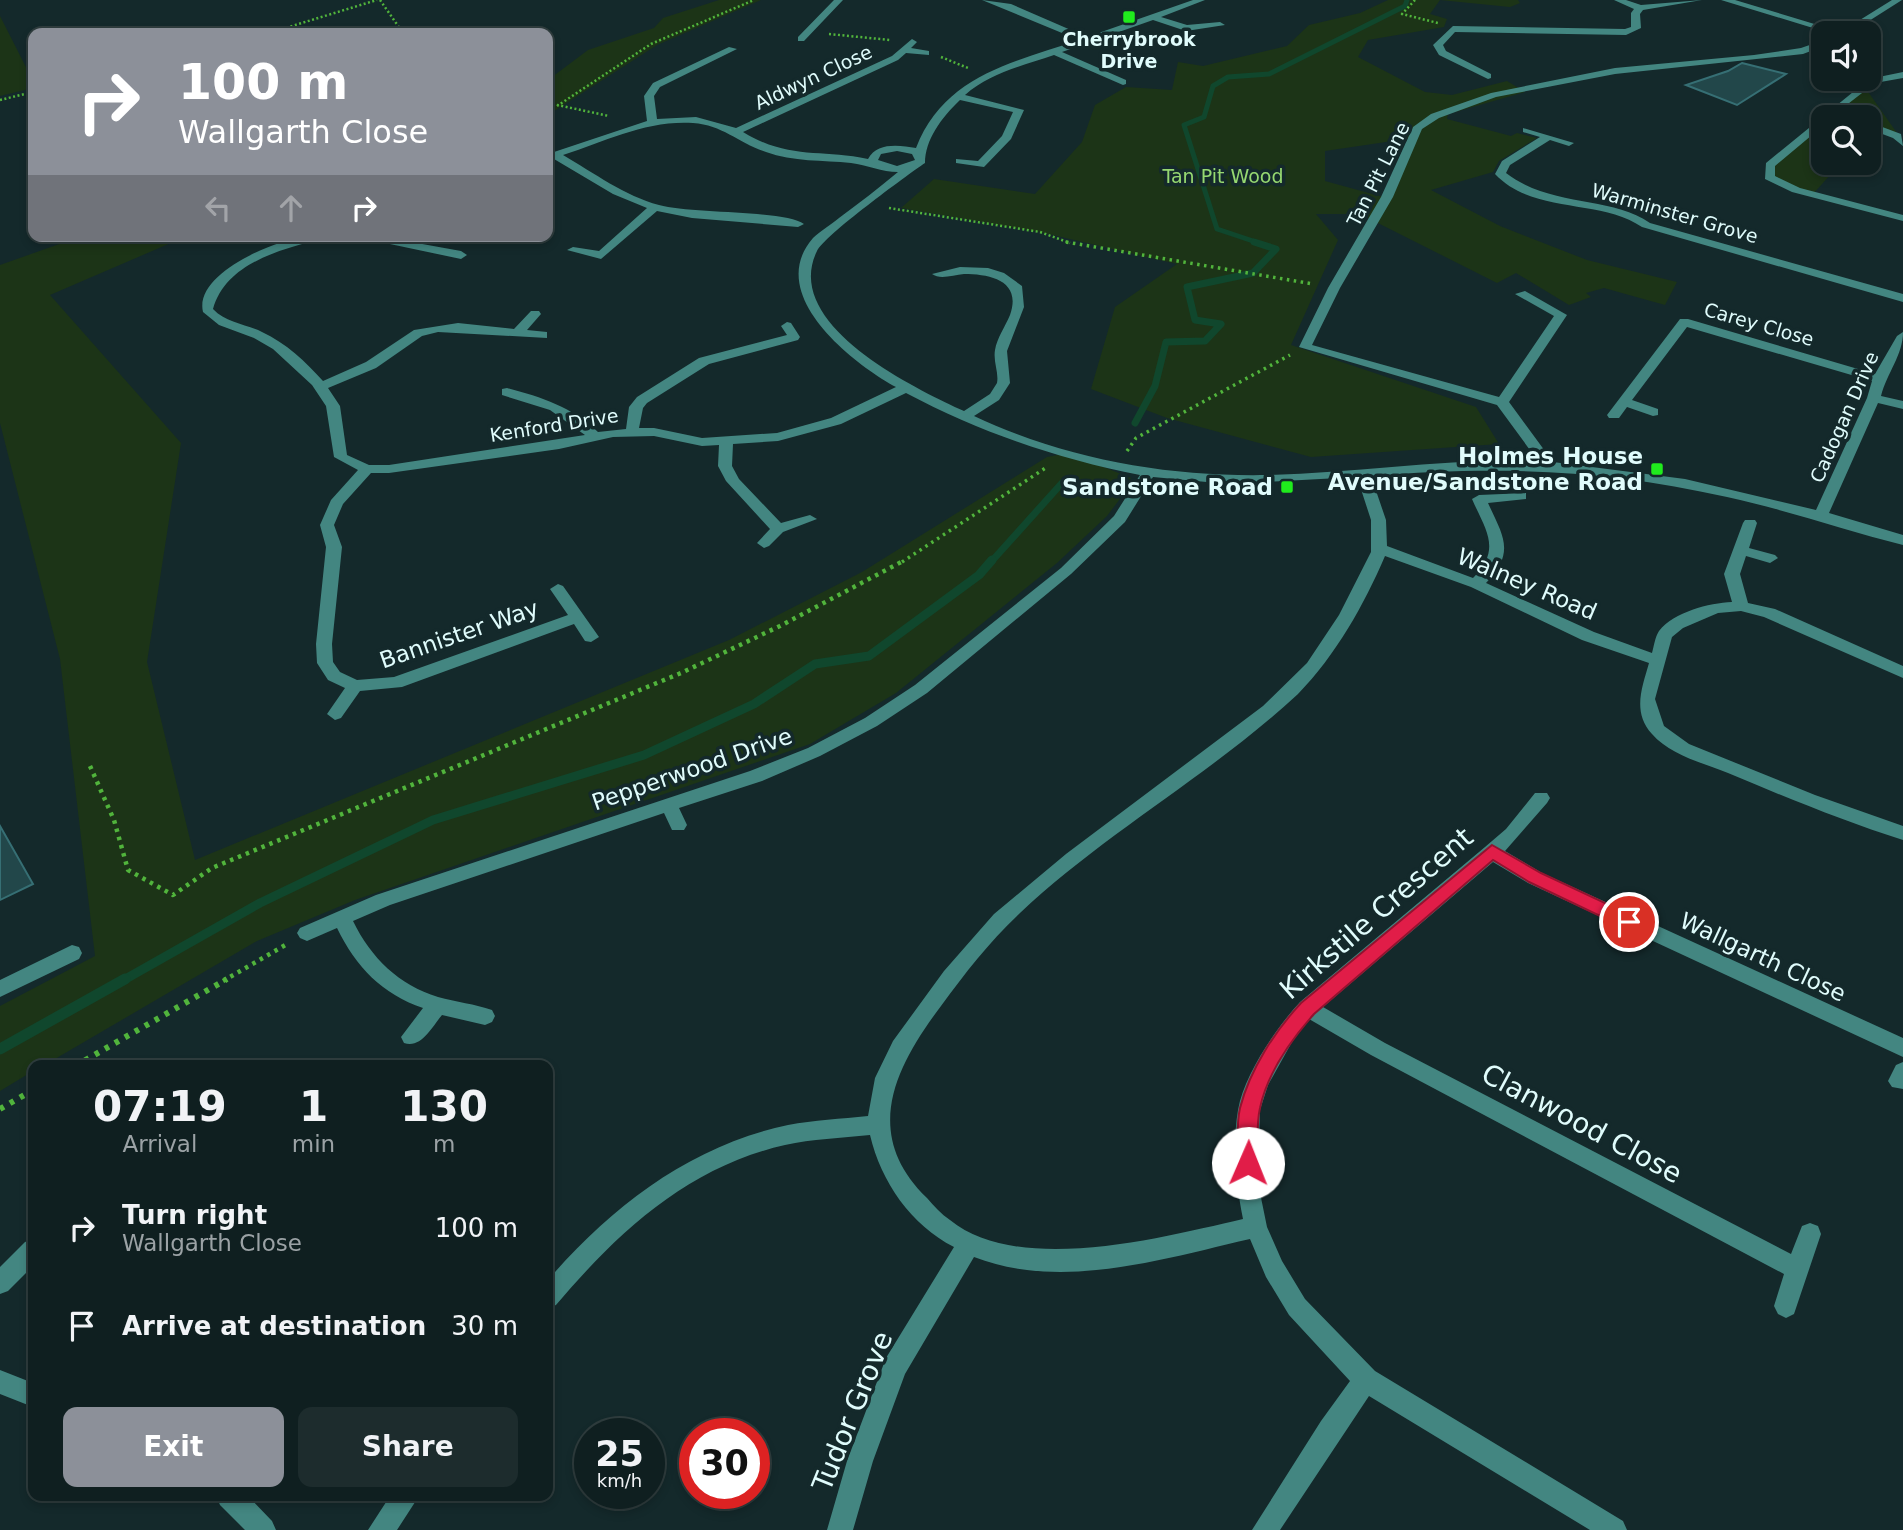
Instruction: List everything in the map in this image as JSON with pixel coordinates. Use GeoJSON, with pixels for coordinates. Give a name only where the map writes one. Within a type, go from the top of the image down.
{"type":"FeatureCollection","features":[{"type":"Feature","properties":{"kind":"street"},"geometry":{"type":"LineString","coordinates":[[828,34],[805,36],[839,0]]}},
{"type":"Feature","properties":{"kind":"street"},"geometry":{"type":"LineString","coordinates":[[986,0],[1008,6],[1085,39]]}},
{"type":"Feature","properties":{"kind":"street"},"geometry":{"type":"LineString","coordinates":[[1201,0],[1051,50],[986,75],[956,96],[925,136],[919,154],[921,161],[818,240],[806,262],[804,280],[810,300],[837,337],[861,359],[905,387],[963,417],[1069,453],[1116,465],[1149,471],[1267,479],[1457,466],[1549,466],[1691,483],[1821,514],[1903,540]]}},
{"type":"Feature","properties":{"kind":"street"},"geometry":{"type":"LineString","coordinates":[[1618,0],[1640,8],[1698,0]]}},
{"type":"Feature","properties":{"kind":"street"},"geometry":{"type":"LineString","coordinates":[[1725,0],[1811,31]]}},
{"type":"Feature","properties":{"kind":"street"},"geometry":{"type":"LineString","coordinates":[[1864,21],[1898,0]]}},
{"type":"Feature","properties":{"kind":"street"},"geometry":{"type":"LineString","coordinates":[[1442,24],[1453,29],[1577,38],[1632,30],[1636,26],[1634,13],[1640,8]]}},
{"type":"Feature","properties":{"kind":"street"},"geometry":{"type":"LineString","coordinates":[[1153,17],[1198,32],[1220,25]]}},
{"type":"Feature","properties":{"kind":"street"},"geometry":{"type":"LineString","coordinates":[[1453,29],[1438,45],[1442,52],[1488,76]]}},
{"type":"Feature","properties":{"kind":"street","name":"Tan Pit Lane"},"geometry":{"type":"LineString","coordinates":[[1305,347],[1334,288],[1387,197],[1418,127],[1435,116],[1494,95],[1615,71],[1803,51],[1811,42]]}},
{"type":"Feature","properties":{"kind":"street","name":"Aldwyn Close"},"geometry":{"type":"LineString","coordinates":[[733,133],[876,68],[909,46],[926,53]]}},
{"type":"Feature","properties":{"kind":"street"},"geometry":{"type":"LineString","coordinates":[[647,122],[649,96],[656,85],[732,50]]}},
{"type":"Feature","properties":{"kind":"street"},"geometry":{"type":"LineString","coordinates":[[1051,50],[1123,82]]}},
{"type":"Feature","properties":{"kind":"street"},"geometry":{"type":"LineString","coordinates":[[708,60],[725,65]]}},
{"type":"Feature","properties":{"kind":"street"},"geometry":{"type":"LineString","coordinates":[[1107,75],[1124,69]]}},
{"type":"Feature","properties":{"kind":"street"},"geometry":{"type":"LineString","coordinates":[[1840,105],[1872,80],[1903,75]]}},
{"type":"Feature","properties":{"kind":"street"},"geometry":{"type":"LineString","coordinates":[[956,96],[1019,110]]}},
{"type":"Feature","properties":{"kind":"street"},"geometry":{"type":"LineString","coordinates":[[960,161],[980,165],[1007,137],[1019,110],[1030,101]]}},
{"type":"Feature","properties":{"kind":"street"},"geometry":{"type":"LineString","coordinates":[[553,155],[647,122],[715,123],[775,152],[878,166],[912,167]]}},
{"type":"Feature","properties":{"kind":"street"},"geometry":{"type":"LineString","coordinates":[[1811,129],[1770,165],[1769,177],[1796,190],[1903,218]]}},
{"type":"Feature","properties":{"kind":"street"},"geometry":{"type":"LineString","coordinates":[[1527,130],[1569,144]]}},
{"type":"Feature","properties":{"kind":"street"},"geometry":{"type":"LineString","coordinates":[[1881,130],[1897,136],[1903,143]]}},
{"type":"Feature","properties":{"kind":"street"},"geometry":{"type":"LineString","coordinates":[[891,184],[873,155],[925,136]]}},
{"type":"Feature","properties":{"kind":"street","name":"Warminster Grove"},"geometry":{"type":"LineString","coordinates":[[1548,137],[1506,163],[1500,174],[1511,184],[1535,193],[1633,216],[1646,225],[1903,298]]}},
{"type":"Feature","properties":{"kind":"street"},"geometry":{"type":"LineString","coordinates":[[838,159],[886,149],[904,148],[919,154]]}},
{"type":"Feature","properties":{"kind":"street"},"geometry":{"type":"LineString","coordinates":[[553,157],[655,207],[702,215],[773,219],[798,225]]}},
{"type":"Feature","properties":{"kind":"street"},"geometry":{"type":"LineString","coordinates":[[590,266],[655,207]]}},
{"type":"Feature","properties":{"kind":"street"},"geometry":{"type":"LineString","coordinates":[[787,234],[809,215]]}},
{"type":"Feature","properties":{"kind":"street"},"geometry":{"type":"LineString","coordinates":[[295,242],[247,261],[215,287],[207,309],[222,322],[258,335],[276,346],[319,387],[331,400],[335,414],[334,442],[341,457],[367,469]]}},
{"type":"Feature","properties":{"kind":"street"},"geometry":{"type":"LineString","coordinates":[[390,242],[461,255]]}},
{"type":"Feature","properties":{"kind":"street"},"geometry":{"type":"LineString","coordinates":[[444,252],[456,242]]}},
{"type":"Feature","properties":{"kind":"street"},"geometry":{"type":"LineString","coordinates":[[573,250],[601,255]]}},
{"type":"Feature","properties":{"kind":"street"},"geometry":{"type":"LineString","coordinates":[[938,274],[955,269],[997,275],[1013,283],[1019,292],[1019,303],[1000,354],[1005,380],[1002,388],[963,417]]}},
{"type":"Feature","properties":{"kind":"street"},"geometry":{"type":"LineString","coordinates":[[1502,402],[1561,315],[1521,294]]}},
{"type":"Feature","properties":{"kind":"street"},"geometry":{"type":"LineString","coordinates":[[518,332],[535,314]]}},
{"type":"Feature","properties":{"kind":"street","name":"Carey Close"},"geometry":{"type":"LineString","coordinates":[[1614,415],[1684,322],[1880,379]]}},
{"type":"Feature","properties":{"kind":"street"},"geometry":{"type":"LineString","coordinates":[[319,387],[371,365],[418,333],[458,327],[543,335]]}},
{"type":"Feature","properties":{"kind":"street","name":"Cadogan Drive"},"geometry":{"type":"LineString","coordinates":[[1821,514],[1874,398],[1880,379],[1903,336]]}},
{"type":"Feature","properties":{"kind":"street"},"geometry":{"type":"LineString","coordinates":[[632,432],[636,407],[679,375],[725,353],[795,337]]}},
{"type":"Feature","properties":{"kind":"street"},"geometry":{"type":"LineString","coordinates":[[1305,347],[1502,402],[1549,466]]}},
{"type":"Feature","properties":{"kind":"street","name":"Kenford Drive"},"geometry":{"type":"LineString","coordinates":[[367,469],[446,461],[632,432],[726,442],[778,437],[811,429],[863,409],[905,387]]}},
{"type":"Feature","properties":{"kind":"street"},"geometry":{"type":"LineString","coordinates":[[507,392],[576,416],[595,437]]}},
{"type":"Feature","properties":{"kind":"street"},"geometry":{"type":"LineString","coordinates":[[1874,398],[1903,405]]}},
{"type":"Feature","properties":{"kind":"street"},"geometry":{"type":"LineString","coordinates":[[1624,402],[1653,412]]}},
{"type":"Feature","properties":{"kind":"street"},"geometry":{"type":"LineString","coordinates":[[726,442],[725,466],[733,481],[778,529]]}},
{"type":"Feature","properties":{"kind":"street","name":"Bannister Way"},"geometry":{"type":"LineString","coordinates":[[367,469],[336,503],[327,525],[334,547],[324,644],[326,663],[334,677],[355,686],[396,683],[577,617]]}},
{"type":"Feature","properties":{"kind":"street","name":"Pepperwood Drive"},"geometry":{"type":"LineString","coordinates":[[307,933],[383,900],[756,776],[814,752],[871,722],[921,689],[1066,571],[1120,519],[1149,471]]}},
{"type":"Feature","properties":{"kind":"street"},"geometry":{"type":"LineString","coordinates":[[1256,1227],[1127,1254],[1056,1261],[1019,1259],[969,1244],[940,1228],[916,1206],[895,1177],[879,1124],[882,1092],[893,1060],[924,1011],[987,934],[1027,895],[1153,800],[1301,680],[1352,610],[1380,549],[1377,513],[1363,473]]}},
{"type":"Feature","properties":{"kind":"street"},"geometry":{"type":"LineString","coordinates":[[1476,584],[1495,566],[1500,549],[1479,499],[1521,496]]}},
{"type":"Feature","properties":{"kind":"street"},"geometry":{"type":"LineString","coordinates":[[764,543],[778,529],[810,519]]}},
{"type":"Feature","properties":{"kind":"street"},"geometry":{"type":"LineString","coordinates":[[1741,606],[1732,574],[1750,523]]}},
{"type":"Feature","properties":{"kind":"street","name":"Walney Road"},"geometry":{"type":"LineString","coordinates":[[1380,549],[1476,584],[1588,636],[1656,660]]}},
{"type":"Feature","properties":{"kind":"street"},"geometry":{"type":"LineString","coordinates":[[1740,550],[1770,558]]}},
{"type":"Feature","properties":{"kind":"street","name":"Bannister Way"},"geometry":{"type":"LineString","coordinates":[[558,589],[591,637]]}},
{"type":"Feature","properties":{"kind":"street"},"geometry":{"type":"LineString","coordinates":[[1903,672],[1794,623],[1741,606],[1716,608],[1677,624],[1665,635],[1647,699],[1650,715],[1658,730],[1683,748],[1903,834]]}},
{"type":"Feature","properties":{"kind":"street","name":"Bannister Way"},"geometry":{"type":"LineString","coordinates":[[335,714],[355,686]]}},
{"type":"Feature","properties":{"kind":"street","name":"Kirkstile Crescent"},"geometry":{"type":"LineString","coordinates":[[1541,798],[1512,834],[1492,852],[1307,1008],[1277,1048],[1258,1083],[1249,1110],[1247,1183],[1256,1227],[1274,1269],[1297,1307],[1366,1380],[1614,1530]]}},
{"type":"Feature","properties":{"kind":"street"},"geometry":{"type":"LineString","coordinates":[[669,805],[678,825]]}},
{"type":"Feature","properties":{"kind":"street","name":"Wallgarth Close"},"geometry":{"type":"LineString","coordinates":[[1492,852],[1547,883],[1903,1048]]}},
{"type":"Feature","properties":{"kind":"street"},"geometry":{"type":"LineString","coordinates":[[342,919],[366,962],[408,995],[436,1007],[485,1016]]}},
{"type":"Feature","properties":{"kind":"street"},"geometry":{"type":"LineString","coordinates":[[0,989],[72,953]]}},
{"type":"Feature","properties":{"kind":"street"},"geometry":{"type":"LineString","coordinates":[[411,1037],[436,1007]]}},
{"type":"Feature","properties":{"kind":"street","name":"Clanwood Close"},"geometry":{"type":"LineString","coordinates":[[1307,1008],[1378,1049],[1797,1269]]}},
{"type":"Feature","properties":{"kind":"street"},"geometry":{"type":"LineString","coordinates":[[553,1291],[587,1252],[673,1178],[774,1138],[879,1124]]}},
{"type":"Feature","properties":{"kind":"street"},"geometry":{"type":"LineString","coordinates":[[1786,1306],[1810,1234]]}},
{"type":"Feature","properties":{"kind":"street","name":"Tudor Grove"},"geometry":{"type":"LineString","coordinates":[[839,1530],[860,1461],[895,1367],[969,1244]]}},
{"type":"Feature","properties":{"kind":"street"},"geometry":{"type":"LineString","coordinates":[[0,1283],[28,1255]]}},
{"type":"Feature","properties":{"kind":"street"},"geometry":{"type":"LineString","coordinates":[[1265,1530],[1329,1430],[1366,1380]]}},
{"type":"Feature","properties":{"kind":"street"},"geometry":{"type":"LineString","coordinates":[[0,1382],[28,1393]]}},
{"type":"Feature","properties":{"kind":"street"},"geometry":{"type":"LineString","coordinates":[[234,1501],[263,1530]]}},
{"type":"Feature","properties":{"kind":"street"},"geometry":{"type":"LineString","coordinates":[[381,1530],[403,1501]]}},
{"type":"Feature","properties":{"kind":"path"},"geometry":{"type":"LineString","coordinates":[[286,28],[379,0],[399,28]]}},
{"type":"Feature","properties":{"kind":"path"},"geometry":{"type":"LineString","coordinates":[[557,106],[651,44],[754,0]]}},
{"type":"Feature","properties":{"kind":"path"},"geometry":{"type":"LineString","coordinates":[[1415,0],[1402,14],[1442,24]]}},
{"type":"Feature","properties":{"kind":"path"},"geometry":{"type":"LineString","coordinates":[[828,34],[909,46]]}},
{"type":"Feature","properties":{"kind":"path"},"geometry":{"type":"LineString","coordinates":[[926,53],[986,75]]}},
{"type":"Feature","properties":{"kind":"path"},"geometry":{"type":"LineString","coordinates":[[0,100],[28,93]]}},
{"type":"Feature","properties":{"kind":"path"},"geometry":{"type":"LineString","coordinates":[[553,105],[647,122]]}},
{"type":"Feature","properties":{"kind":"path"},"geometry":{"type":"LineString","coordinates":[[867,204],[1040,232],[1075,245],[1244,270],[1334,288]]}},
{"type":"Feature","properties":{"kind":"path"},"geometry":{"type":"LineString","coordinates":[[1116,465],[1136,438],[1305,347]]}},
{"type":"Feature","properties":{"kind":"path"},"geometry":{"type":"LineString","coordinates":[[90,766],[114,820],[128,870],[173,895],[212,868],[383,800],[681,673],[845,594],[909,558],[960,521],[1069,453]]}},
{"type":"Feature","properties":{"kind":"path"},"geometry":{"type":"LineString","coordinates":[[85,1060],[307,933]]}},
{"type":"Feature","properties":{"kind":"path"},"geometry":{"type":"LineString","coordinates":[[0,1109],[28,1093]]}},
{"type":"Feature","properties":{"kind":"green space"},"geometry":{"type":"Polygon","coordinates":[[[719,0],[761,0],[657,45],[553,112],[553,76],[588,50],[654,28],[663,18],[719,0]]]}},
{"type":"Feature","properties":{"kind":"green space","name":"Tan Pit Wood"},"geometry":{"type":"Polygon","coordinates":[[[1388,0],[1440,0],[1430,14],[1447,19],[1444,27],[1368,40],[1358,57],[1425,92],[1452,95],[1507,81],[1525,92],[1448,114],[1447,119],[1511,136],[1517,133],[1537,138],[1499,161],[1493,172],[1431,190],[1500,226],[1587,260],[1677,282],[1665,305],[1604,288],[1586,293],[1591,297],[1569,305],[1516,273],[1497,283],[1360,214],[1316,214],[1338,240],[1291,345],[1476,407],[1499,444],[1311,457],[1167,418],[1091,389],[1115,307],[1177,264],[1040,232],[901,208],[934,179],[1035,194],[1082,142],[1095,105],[1126,87],[1172,90],[1178,62],[1203,66],[1287,46],[1309,25],[1360,13],[1388,0]],[[1413,138],[1325,151],[1325,181],[1387,198],[1413,138]]]}},
{"type":"Feature","properties":{"kind":"green space"},"geometry":{"type":"Polygon","coordinates":[[[1440,0],[1518,0],[1520,3],[1510,7],[1440,0]]]}},
{"type":"Feature","properties":{"kind":"green space"},"geometry":{"type":"Polygon","coordinates":[[[0,16],[28,71],[28,89],[0,96],[0,16]]]}},
{"type":"Feature","properties":{"kind":"green space"},"geometry":{"type":"Polygon","coordinates":[[[1858,91],[1868,91],[1877,105],[1840,105],[1858,91]]]}},
{"type":"Feature","properties":{"kind":"green space"},"geometry":{"type":"Polygon","coordinates":[[[1881,110],[1897,133],[1881,128],[1881,110]]]}},
{"type":"Feature","properties":{"kind":"green space"},"geometry":{"type":"Polygon","coordinates":[[[1811,129],[1811,175],[1830,175],[1813,194],[1769,177],[1770,165],[1811,129]]]}},
{"type":"Feature","properties":{"kind":"green space"},"geometry":{"type":"Polygon","coordinates":[[[65,242],[173,242],[50,295],[181,443],[147,662],[195,860],[729,640],[862,572],[1047,457],[1069,453],[1131,478],[1126,491],[1107,516],[1057,563],[896,693],[810,744],[355,900],[257,941],[53,1060],[28,1060],[28,1074],[0,1091],[0,1006],[95,956],[60,659],[0,423],[0,265],[65,242]]]}},
{"type":"Feature","properties":{"kind":"building"},"geometry":{"type":"Polygon","coordinates":[[[1742,63],[1786,74],[1737,105],[1686,85],[1728,71],[1742,63]]]}},
{"type":"Feature","properties":{"kind":"building"},"geometry":{"type":"Polygon","coordinates":[[[0,826],[33,884],[0,900],[0,826]]]}},
{"type":"Feature","properties":{"kind":"waterway"},"geometry":{"type":"LineString","coordinates":[[1259,243],[1217,229],[1184,125],[1204,117],[1213,86],[1228,77],[1269,74],[1405,6],[1407,0]]}},
{"type":"Feature","properties":{"kind":"waterway"},"geometry":{"type":"LineString","coordinates":[[1135,423],[1155,386],[1166,342],[1205,341],[1221,324],[1195,320],[1187,287],[1253,273],[1276,249],[1254,242]]}},
{"type":"Feature","properties":{"kind":"waterway"},"geometry":{"type":"LineString","coordinates":[[991,562],[1062,483]]}},
{"type":"Feature","properties":{"kind":"waterway"},"geometry":{"type":"LineString","coordinates":[[122,981],[260,903],[433,820],[644,755],[754,704],[815,664],[869,656],[979,575],[992,560]]}},
{"type":"Feature","properties":{"kind":"waterway"},"geometry":{"type":"LineString","coordinates":[[0,1049],[125,979]]}},
{"type":"Feature","properties":{"kind":"place","name":"Cherrybrook Drive"},"geometry":{"type":"Point","coordinates":[1129,17]}},
{"type":"Feature","properties":{"kind":"place","name":"Holmes House Avenue/Sandstone Road"},"geometry":{"type":"Point","coordinates":[1657,469]}},
{"type":"Feature","properties":{"kind":"place","name":"Sandstone Road"},"geometry":{"type":"Point","coordinates":[1287,487]}},
{"type":"Feature","properties":{"kind":"route"},"geometry":{"type":"LineString","coordinates":[[1248,1163],[1249,1110],[1253,1097],[1258,1083],[1290,1027],[1307,1008],[1492,852],[1535,878],[1629,922]]}}]}
